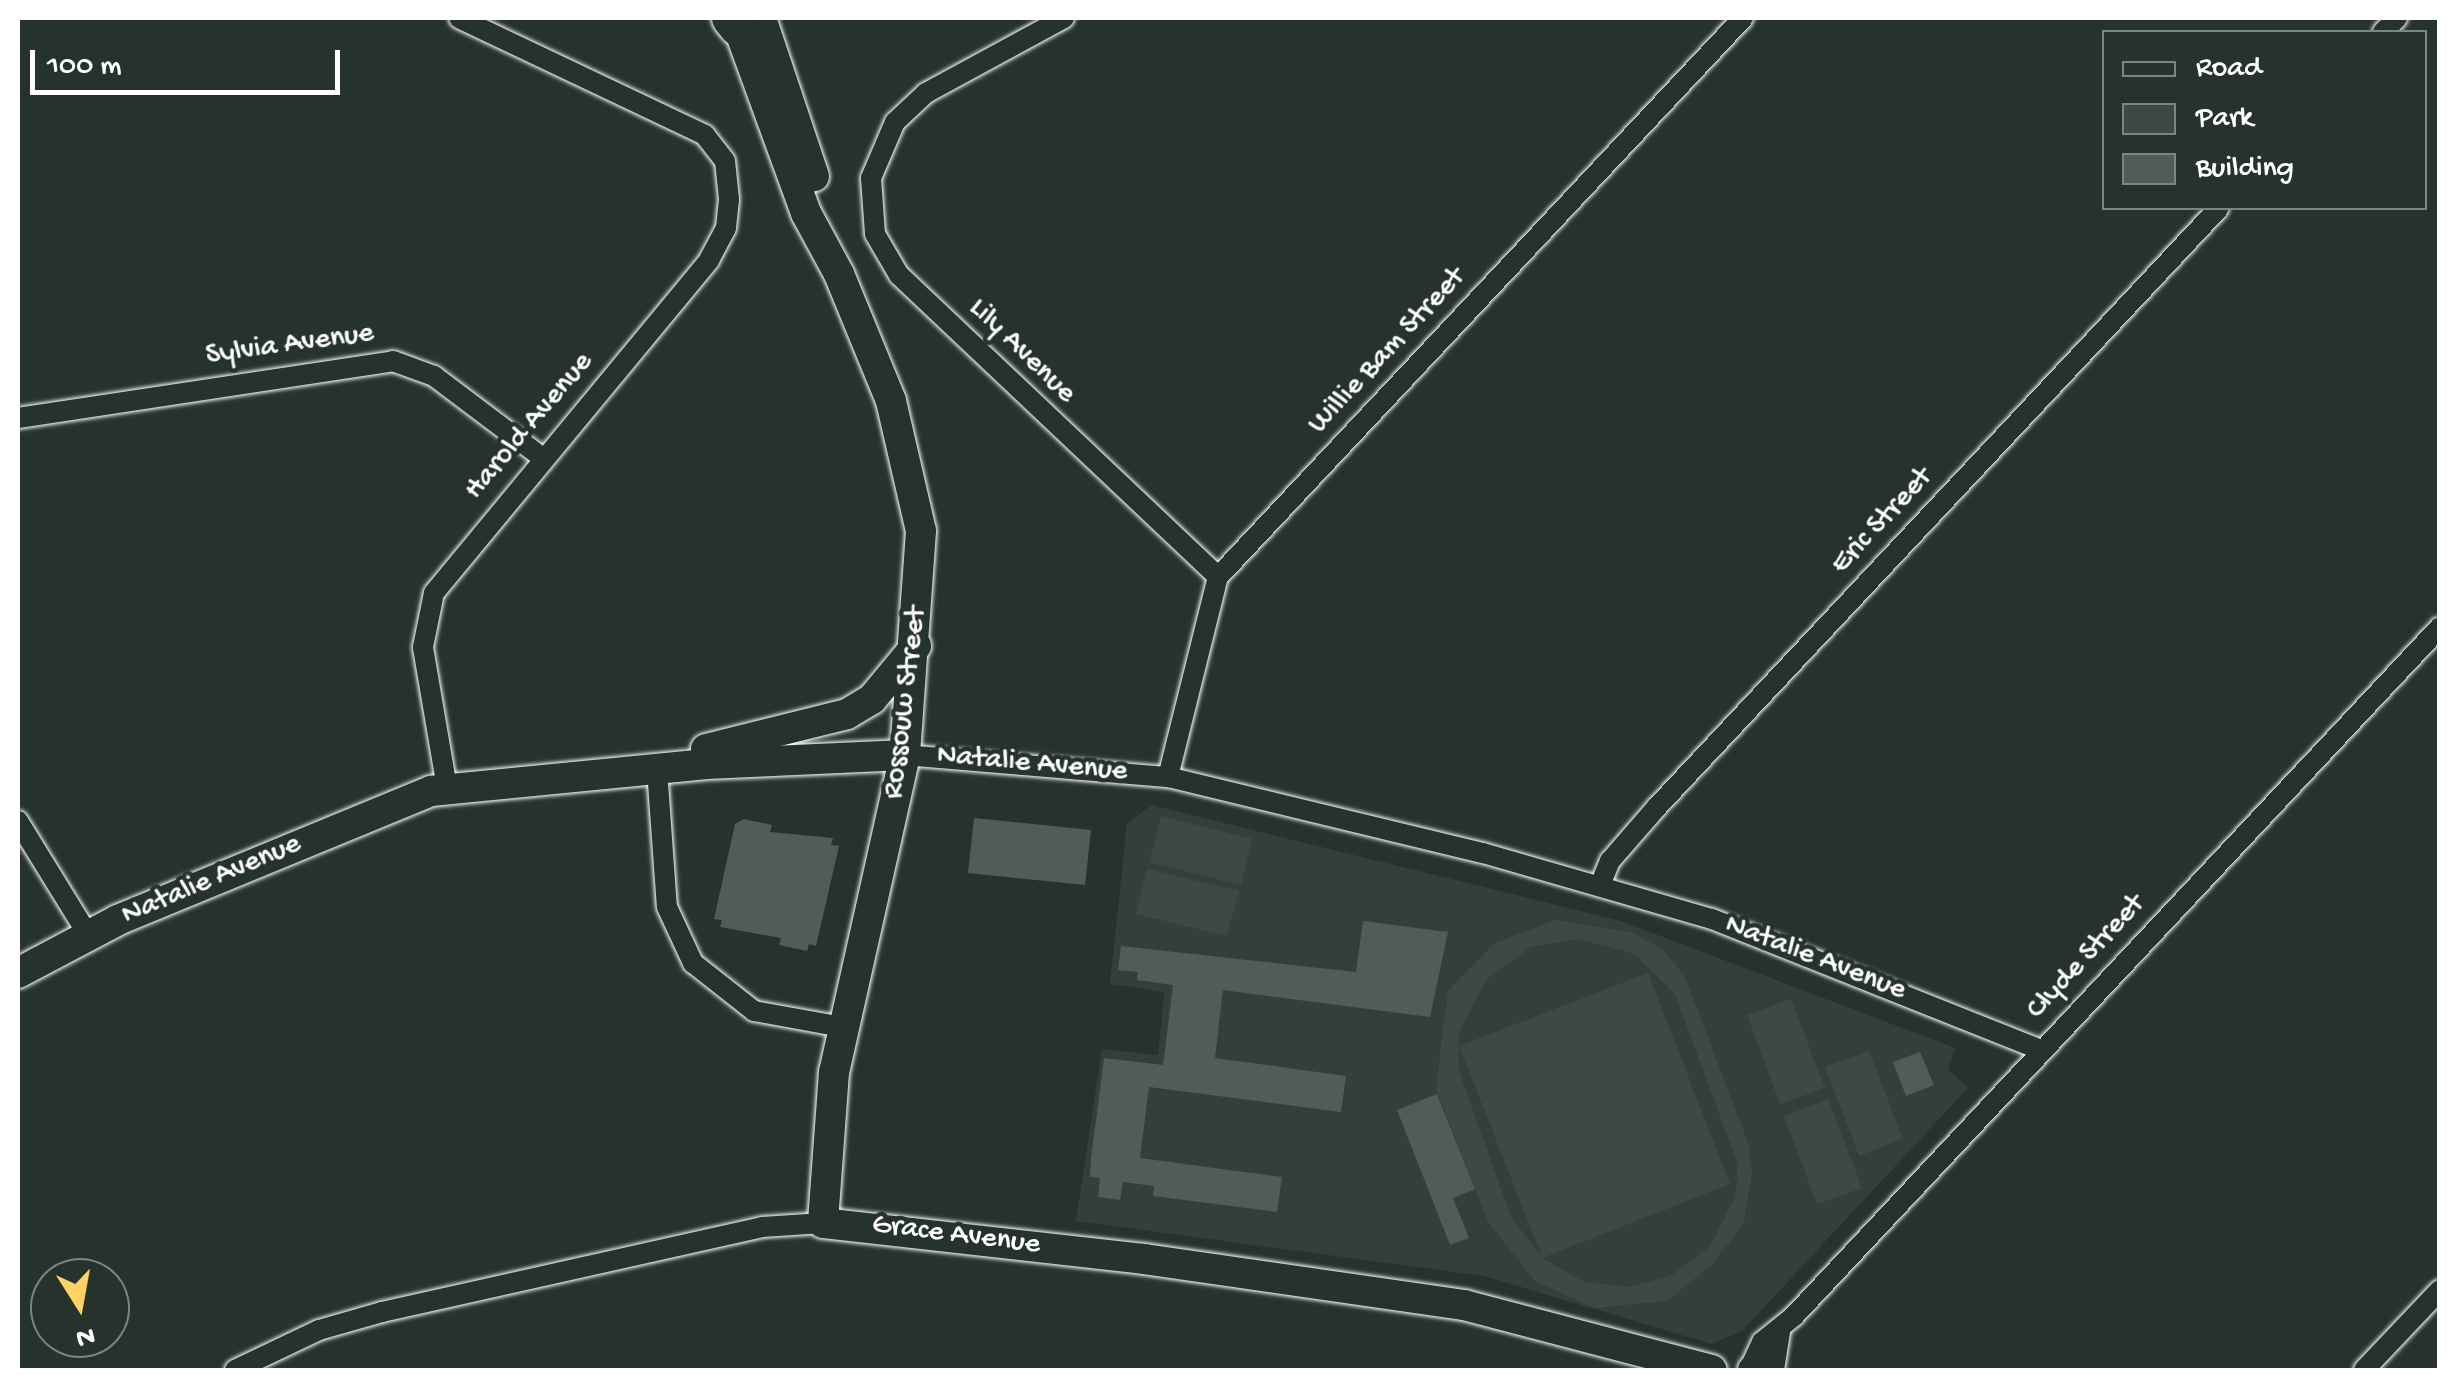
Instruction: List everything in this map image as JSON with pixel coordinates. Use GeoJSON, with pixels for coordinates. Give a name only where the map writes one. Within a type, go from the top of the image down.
{"type":"FeatureCollection","features":[{"type":"Feature","properties":{"kind":"street","name":"Harold Avenue"},"geometry":{"type":"LineString","coordinates":[[447,788],[424,658],[427,609],[443,578],[720,243],[728,215],[728,174],[720,152],[699,131],[459,18]]}},
{"type":"Feature","properties":{"kind":"street","name":"Lily Avenue"},"geometry":{"type":"LineString","coordinates":[[1064,18],[926,93],[890,130],[874,165],[869,203],[881,249],[898,275],[1218,578]]}},
{"type":"Feature","properties":{"kind":"street","name":"Willie Bam Street"},"geometry":{"type":"LineString","coordinates":[[1168,777],[1218,578],[1743,18]]}},
{"type":"Feature","properties":{"kind":"street","name":"Rossouw Street"},"geometry":{"type":"LineString","coordinates":[[748,20],[820,196],[829,252],[890,402],[913,477],[922,570],[905,756],[842,1027],[828,1108],[823,1223]]}},
{"type":"Feature","properties":{"kind":"street","name":"Eric Street"},"geometry":{"type":"LineString","coordinates":[[1600,883],[1610,862],[1657,808],[2217,210]]}},
{"type":"Feature","properties":{"kind":"street","name":"Sylvia Avenue"},"geometry":{"type":"LineString","coordinates":[[18,418],[400,361],[434,376],[542,458]]}},
{"type":"Feature","properties":{"kind":"street","name":"Clyde Street"},"geometry":{"type":"LineString","coordinates":[[1751,1370],[1762,1342],[1780,1331],[2440,627]]}},
{"type":"Feature","properties":{"kind":"street"},"geometry":{"type":"LineString","coordinates":[[842,1027],[754,1011],[692,963],[667,908],[657,768],[680,756],[847,714],[872,699],[916,646]]}},
{"type":"Feature","properties":{"kind":"street","name":"Natalie Avenue"},"geometry":{"type":"LineString","coordinates":[[18,973],[88,935],[447,788],[657,768],[905,756],[1168,777],[1600,883],[1712,919],[2042,1050]]}},
{"type":"Feature","properties":{"kind":"street"},"geometry":{"type":"LineString","coordinates":[[18,821],[88,935]]}},
{"type":"Feature","properties":{"kind":"street","name":"Grace Avenue"},"geometry":{"type":"LineString","coordinates":[[234,1370],[319,1330],[382,1312],[762,1227],[823,1223],[1144,1259],[1464,1306],[1696,1370]]}},
{"type":"Feature","properties":{"kind":"street"},"geometry":{"type":"LineString","coordinates":[[2364,1370],[2440,1290]]}},
{"type":"Feature","properties":{"kind":"street"},"geometry":{"type":"LineString","coordinates":[[1774,1370],[1780,1331]]}},
{"type":"Feature","properties":{"kind":"street"},"geometry":{"type":"LineString","coordinates":[[1751,1370],[1763,1370]]}},
{"type":"Feature","properties":{"kind":"shaded area"},"geometry":{"type":"Polygon","coordinates":[[[1152,805],[1621,921],[1955,1048],[1948,1069],[1968,1088],[1743,1330],[1712,1344],[1484,1276],[1076,1221],[1102,1049],[1158,1055],[1164,992],[1110,984],[1127,823],[1152,805]]]}},
{"type":"Feature","properties":{"kind":"green space"},"geometry":{"type":"Polygon","coordinates":[[[1161,816],[1252,839],[1241,885],[1149,862],[1161,816]]]}},
{"type":"Feature","properties":{"kind":"green space"},"geometry":{"type":"Polygon","coordinates":[[[1147,869],[1239,891],[1227,936],[1136,914],[1147,869]]]}},
{"type":"Feature","properties":{"kind":"green space"},"geometry":{"type":"Polygon","coordinates":[[[1555,920],[1631,932],[1660,948],[1684,974],[1748,1143],[1752,1170],[1744,1223],[1713,1264],[1667,1301],[1594,1308],[1535,1281],[1488,1222],[1436,1088],[1448,991],[1495,943],[1555,920]],[[1579,939],[1531,947],[1487,979],[1459,1032],[1458,1068],[1511,1217],[1542,1257],[1459,1046],[1648,973],[1730,1184],[1542,1258],[1584,1282],[1630,1287],[1672,1275],[1710,1246],[1735,1197],[1738,1165],[1675,994],[1634,954],[1579,939]]]}},
{"type":"Feature","properties":{"kind":"green space"},"geometry":{"type":"Polygon","coordinates":[[[1791,999],[1825,1088],[1780,1104],[1747,1015],[1791,999]]]}},
{"type":"Feature","properties":{"kind":"green space"},"geometry":{"type":"Polygon","coordinates":[[[1869,1051],[1903,1139],[1859,1156],[1825,1067],[1869,1051]]]}},
{"type":"Feature","properties":{"kind":"green space"},"geometry":{"type":"Polygon","coordinates":[[[1828,1099],[1862,1188],[1817,1204],[1784,1116],[1828,1099]]]}},
{"type":"Feature","properties":{"kind":"building"},"geometry":{"type":"Polygon","coordinates":[[[974,818],[1091,830],[1085,885],[968,873],[974,818]]]}},
{"type":"Feature","properties":{"kind":"building"},"geometry":{"type":"Polygon","coordinates":[[[744,819],[772,825],[770,832],[833,838],[831,845],[839,846],[816,946],[809,944],[807,951],[779,945],[781,938],[720,927],[722,920],[714,919],[735,824],[744,819]]]}},
{"type":"Feature","properties":{"kind":"building"},"geometry":{"type":"Polygon","coordinates":[[[1363,921],[1448,932],[1430,1017],[1223,990],[1215,1058],[1346,1076],[1341,1112],[1149,1087],[1140,1158],[1282,1177],[1277,1212],[1153,1196],[1154,1186],[1123,1182],[1120,1200],[1098,1197],[1100,1178],[1090,1177],[1104,1058],[1163,1065],[1173,985],[1137,980],[1138,972],[1118,970],[1121,946],[1356,972],[1363,921]]]}},
{"type":"Feature","properties":{"kind":"building"},"geometry":{"type":"Polygon","coordinates":[[[1920,1052],[1934,1085],[1906,1096],[1893,1062],[1920,1052]]]}},
{"type":"Feature","properties":{"kind":"building"},"geometry":{"type":"Polygon","coordinates":[[[1437,1094],[1475,1189],[1453,1198],[1469,1238],[1450,1245],[1397,1110],[1437,1094]]]}}]}
